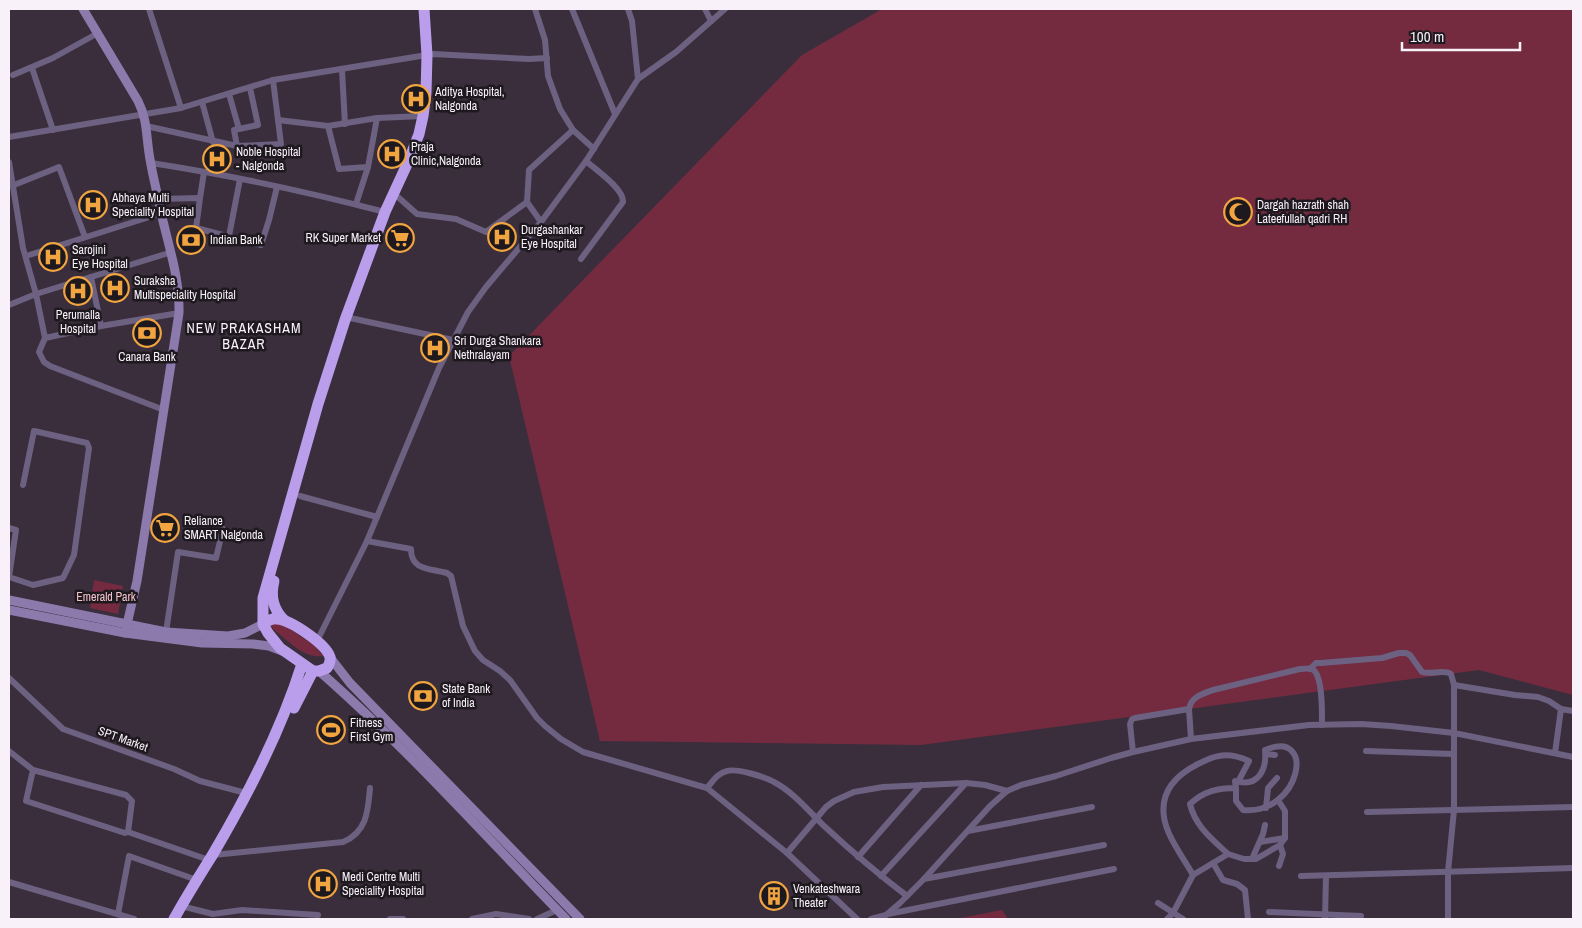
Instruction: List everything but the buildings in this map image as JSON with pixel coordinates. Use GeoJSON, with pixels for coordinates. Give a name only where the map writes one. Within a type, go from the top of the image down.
{"type":"FeatureCollection","features":[{"type":"Feature","properties":{"kind":"highway"},"geometry":{"type":"LineString","coordinates":[[424,9],[430,55],[433,93],[425,136],[398,197],[350,318],[273,585],[273,606],[284,620],[317,641],[329,656],[330,663],[328,668],[316,671],[302,664],[273,641],[264,624],[262,605],[266,582],[344,320],[385,212],[419,134],[430,55],[430,9]]}},
{"type":"Feature","properties":{"kind":"highway"},"geometry":{"type":"LineString","coordinates":[[264,624],[273,619],[284,620]]}},
{"type":"Feature","properties":{"kind":"highway"},"geometry":{"type":"LineString","coordinates":[[264,759],[292,696],[302,664]]}},
{"type":"Feature","properties":{"kind":"highway"},"geometry":{"type":"LineString","coordinates":[[174,919],[316,671]]}},
{"type":"Feature","properties":{"kind":"street"},"geometry":{"type":"LineString","coordinates":[[83,9],[144,114],[158,200],[172,252],[179,296],[179,314],[164,410],[136,581],[126,629]]}},
{"type":"Feature","properties":{"kind":"street"},"geometry":{"type":"LineString","coordinates":[[149,9],[181,108]]}},
{"type":"Feature","properties":{"kind":"street"},"geometry":{"type":"LineString","coordinates":[[534,9],[548,58],[548,76],[560,109],[574,130],[594,149]]}},
{"type":"Feature","properties":{"kind":"street"},"geometry":{"type":"LineString","coordinates":[[572,9],[615,114]]}},
{"type":"Feature","properties":{"kind":"street"},"geometry":{"type":"LineString","coordinates":[[628,9],[632,21],[638,79]]}},
{"type":"Feature","properties":{"kind":"street"},"geometry":{"type":"LineString","coordinates":[[705,9],[711,21]]}},
{"type":"Feature","properties":{"kind":"street"},"geometry":{"type":"LineString","coordinates":[[317,641],[367,541],[439,368],[468,312],[486,286],[541,222],[586,162],[638,79],[676,52],[726,9]]}},
{"type":"Feature","properties":{"kind":"street"},"geometry":{"type":"LineString","coordinates":[[13,75],[32,68],[98,33]]}},
{"type":"Feature","properties":{"kind":"street"},"geometry":{"type":"LineString","coordinates":[[9,137],[181,108],[273,80],[430,55],[548,58]]}},
{"type":"Feature","properties":{"kind":"street"},"geometry":{"type":"LineString","coordinates":[[32,68],[53,130]]}},
{"type":"Feature","properties":{"kind":"street"},"geometry":{"type":"LineString","coordinates":[[342,70],[345,124]]}},
{"type":"Feature","properties":{"kind":"street"},"geometry":{"type":"LineString","coordinates":[[146,126],[237,146],[280,144],[273,80]]}},
{"type":"Feature","properties":{"kind":"street"},"geometry":{"type":"LineString","coordinates":[[237,146],[234,130],[258,125],[250,88]]}},
{"type":"Feature","properties":{"kind":"street"},"geometry":{"type":"LineString","coordinates":[[229,94],[239,129]]}},
{"type":"Feature","properties":{"kind":"street"},"geometry":{"type":"LineString","coordinates":[[202,102],[213,142]]}},
{"type":"Feature","properties":{"kind":"street"},"geometry":{"type":"LineString","coordinates":[[278,120],[328,126],[377,118],[423,116]]}},
{"type":"Feature","properties":{"kind":"street"},"geometry":{"type":"LineString","coordinates":[[356,204],[368,167],[377,118]]}},
{"type":"Feature","properties":{"kind":"street"},"geometry":{"type":"LineString","coordinates":[[328,126],[340,169],[368,167]]}},
{"type":"Feature","properties":{"kind":"street"},"geometry":{"type":"LineString","coordinates":[[541,222],[527,202],[530,170],[574,130]]}},
{"type":"Feature","properties":{"kind":"street"},"geometry":{"type":"LineString","coordinates":[[9,162],[11,185],[45,338],[39,352],[44,362],[164,410]]}},
{"type":"Feature","properties":{"kind":"street"},"geometry":{"type":"LineString","coordinates":[[581,259],[624,198],[619,190],[586,162]]}},
{"type":"Feature","properties":{"kind":"street"},"geometry":{"type":"LineString","coordinates":[[151,163],[332,198],[385,212]]}},
{"type":"Feature","properties":{"kind":"street"},"geometry":{"type":"LineString","coordinates":[[11,185],[59,168],[85,237]]}},
{"type":"Feature","properties":{"kind":"street"},"geometry":{"type":"LineString","coordinates":[[204,172],[196,228],[261,245],[277,187]]}},
{"type":"Feature","properties":{"kind":"street"},"geometry":{"type":"LineString","coordinates":[[228,236],[240,179]]}},
{"type":"Feature","properties":{"kind":"street"},"geometry":{"type":"LineString","coordinates":[[398,197],[417,214],[456,219],[486,232],[527,202]]}},
{"type":"Feature","properties":{"kind":"street"},"geometry":{"type":"LineString","coordinates":[[158,200],[200,198]]}},
{"type":"Feature","properties":{"kind":"street"},"geometry":{"type":"LineString","coordinates":[[9,211],[18,210]]}},
{"type":"Feature","properties":{"kind":"street"},"geometry":{"type":"LineString","coordinates":[[26,256],[162,213]]}},
{"type":"Feature","properties":{"kind":"street"},"geometry":{"type":"LineString","coordinates":[[9,305],[36,294],[172,252]]}},
{"type":"Feature","properties":{"kind":"street"},"geometry":{"type":"LineString","coordinates":[[91,277],[101,326]]}},
{"type":"Feature","properties":{"kind":"street"},"geometry":{"type":"LineString","coordinates":[[45,338],[101,326],[179,314]]}},
{"type":"Feature","properties":{"kind":"street"},"geometry":{"type":"LineString","coordinates":[[350,318],[453,340]]}},
{"type":"Feature","properties":{"kind":"street"},"geometry":{"type":"LineString","coordinates":[[9,528],[16,530],[9,577],[33,585],[63,578],[74,555],[89,448],[87,443],[34,431],[23,484]]}},
{"type":"Feature","properties":{"kind":"street"},"geometry":{"type":"LineString","coordinates":[[300,496],[377,517]]}},
{"type":"Feature","properties":{"kind":"street"},"geometry":{"type":"LineString","coordinates":[[166,632],[178,552],[216,558],[223,529]]}},
{"type":"Feature","properties":{"kind":"street"},"geometry":{"type":"LineString","coordinates":[[367,541],[412,549],[411,558],[417,565],[447,573],[451,576],[463,626],[475,651],[483,660],[510,680],[537,718],[561,739],[583,752],[707,788],[786,853],[857,919]]}},
{"type":"Feature","properties":{"kind":"street"},"geometry":{"type":"LineString","coordinates":[[9,600],[126,629],[228,636],[245,633],[264,624]]}},
{"type":"Feature","properties":{"kind":"street"},"geometry":{"type":"LineString","coordinates":[[9,610],[202,643],[269,646],[289,653]]}},
{"type":"Feature","properties":{"kind":"street"},"geometry":{"type":"LineString","coordinates":[[1191,739],[1189,709],[1192,700],[1213,690],[1310,668],[1316,663],[1382,658],[1406,653],[1410,655],[1422,672],[1427,674],[1450,672],[1454,685],[1454,810],[1448,872],[1448,919]]}},
{"type":"Feature","properties":{"kind":"street"},"geometry":{"type":"LineString","coordinates":[[329,656],[350,683],[580,919]]}},
{"type":"Feature","properties":{"kind":"street"},"geometry":{"type":"LineString","coordinates":[[1310,668],[1316,673],[1320,681],[1322,725]]}},
{"type":"Feature","properties":{"kind":"street"},"geometry":{"type":"LineString","coordinates":[[316,671],[372,719],[566,919]]}},
{"type":"Feature","properties":{"kind":"street","name":"SPT Market"},"geometry":{"type":"LineString","coordinates":[[9,678],[63,729],[174,769],[200,781],[246,793]]}},
{"type":"Feature","properties":{"kind":"street"},"geometry":{"type":"LineString","coordinates":[[1454,685],[1538,697],[1549,701],[1561,709],[1573,711]]}},
{"type":"Feature","properties":{"kind":"street"},"geometry":{"type":"LineString","coordinates":[[1133,752],[1130,724],[1132,719],[1189,709]]}},
{"type":"Feature","properties":{"kind":"street"},"geometry":{"type":"LineString","coordinates":[[1555,753],[1561,709]]}},
{"type":"Feature","properties":{"kind":"street"},"geometry":{"type":"LineString","coordinates":[[886,914],[924,879],[990,806],[1007,791],[1021,785],[1133,752],[1191,739],[1309,725],[1360,724],[1454,733],[1573,757]]}},
{"type":"Feature","properties":{"kind":"street"},"geometry":{"type":"LineString","coordinates":[[1193,874],[1172,838],[1164,819],[1162,805],[1164,795],[1173,781],[1189,768],[1219,756],[1240,757],[1249,760],[1240,785],[1236,801],[1243,810],[1256,811],[1266,808],[1278,800],[1291,785],[1297,768],[1295,756],[1290,749],[1284,745],[1265,750],[1266,765],[1262,773],[1256,778],[1240,785],[1214,790],[1199,796],[1190,804],[1192,813],[1200,826],[1228,854],[1244,859],[1256,859],[1267,854],[1280,846],[1285,838],[1285,811],[1278,800]]}},
{"type":"Feature","properties":{"kind":"street"},"geometry":{"type":"LineString","coordinates":[[9,751],[33,770],[126,795],[132,801],[128,832]]}},
{"type":"Feature","properties":{"kind":"street"},"geometry":{"type":"LineString","coordinates":[[1366,751],[1454,754]]}},
{"type":"Feature","properties":{"kind":"street"},"geometry":{"type":"LineString","coordinates":[[1266,754],[1275,755]]}},
{"type":"Feature","properties":{"kind":"street"},"geometry":{"type":"LineString","coordinates":[[33,770],[26,801],[125,833],[128,832],[211,857],[343,842],[353,838],[361,829],[368,809],[370,788]]}},
{"type":"Feature","properties":{"kind":"street"},"geometry":{"type":"LineString","coordinates":[[707,788],[717,776],[726,771],[745,772],[774,782],[792,795],[858,856],[907,896]]}},
{"type":"Feature","properties":{"kind":"street"},"geometry":{"type":"LineString","coordinates":[[1266,808],[1268,788],[1277,778]]}},
{"type":"Feature","properties":{"kind":"street"},"geometry":{"type":"LineString","coordinates":[[786,853],[816,818],[834,801],[854,792],[883,787],[966,783],[985,785],[1007,791]]}},
{"type":"Feature","properties":{"kind":"street"},"geometry":{"type":"LineString","coordinates":[[881,876],[966,783]]}},
{"type":"Feature","properties":{"kind":"street"},"geometry":{"type":"LineString","coordinates":[[858,856],[921,785]]}},
{"type":"Feature","properties":{"kind":"street"},"geometry":{"type":"LineString","coordinates":[[968,831],[1092,807]]}},
{"type":"Feature","properties":{"kind":"street"},"geometry":{"type":"LineString","coordinates":[[1367,812],[1573,807]]}},
{"type":"Feature","properties":{"kind":"street"},"geometry":{"type":"LineString","coordinates":[[1252,859],[1260,842],[1264,825]]}},
{"type":"Feature","properties":{"kind":"street"},"geometry":{"type":"LineString","coordinates":[[1260,842],[1285,838]]}},
{"type":"Feature","properties":{"kind":"street"},"geometry":{"type":"LineString","coordinates":[[924,879],[1104,844]]}},
{"type":"Feature","properties":{"kind":"street"},"geometry":{"type":"LineString","coordinates":[[1279,866],[1283,854],[1280,846]]}},
{"type":"Feature","properties":{"kind":"street"},"geometry":{"type":"LineString","coordinates":[[1167,919],[1173,913],[1193,874],[1228,854]]}},
{"type":"Feature","properties":{"kind":"street"},"geometry":{"type":"LineString","coordinates":[[118,914],[129,856],[197,880]]}},
{"type":"Feature","properties":{"kind":"street"},"geometry":{"type":"LineString","coordinates":[[1212,863],[1223,880],[1237,884],[1245,890],[1248,919]]}},
{"type":"Feature","properties":{"kind":"street"},"geometry":{"type":"LineString","coordinates":[[1301,876],[1573,868]]}},
{"type":"Feature","properties":{"kind":"street"},"geometry":{"type":"LineString","coordinates":[[871,919],[886,914],[1114,869]]}},
{"type":"Feature","properties":{"kind":"street"},"geometry":{"type":"LineString","coordinates":[[1325,916],[1326,876]]}},
{"type":"Feature","properties":{"kind":"street"},"geometry":{"type":"LineString","coordinates":[[9,882],[134,919]]}},
{"type":"Feature","properties":{"kind":"street"},"geometry":{"type":"LineString","coordinates":[[1158,903],[1183,919]]}},
{"type":"Feature","properties":{"kind":"street"},"geometry":{"type":"LineString","coordinates":[[181,906],[213,914],[242,910],[318,915]]}},
{"type":"Feature","properties":{"kind":"street"},"geometry":{"type":"LineString","coordinates":[[537,919],[557,910]]}},
{"type":"Feature","properties":{"kind":"street"},"geometry":{"type":"LineString","coordinates":[[1269,912],[1325,916],[1361,916]]}},
{"type":"Feature","properties":{"kind":"street"},"geometry":{"type":"LineString","coordinates":[[472,919],[496,914],[529,919]]}},
{"type":"Feature","properties":{"kind":"street"},"geometry":{"type":"LineString","coordinates":[[390,919],[403,919]]}},
{"type":"Feature","properties":{"kind":"green space"},"geometry":{"type":"Polygon","coordinates":[[[882,9],[1573,9],[1573,695],[1479,670],[921,745],[600,741],[509,356],[802,55],[882,9]]]}},
{"type":"Feature","properties":{"kind":"green space","name":"Emerald Park"},"geometry":{"type":"Polygon","coordinates":[[[94,580],[123,586],[118,614],[90,608],[94,580]]]}},
{"type":"Feature","properties":{"kind":"green space"},"geometry":{"type":"Polygon","coordinates":[[[278,621],[315,646],[323,656],[309,655],[291,644],[271,626],[272,622],[278,621]]]}},
{"type":"Feature","properties":{"kind":"green space"},"geometry":{"type":"Polygon","coordinates":[[[1002,910],[1008,919],[955,919],[1002,910]]]}},
{"type":"Feature","properties":{"kind":"place","name":"Aditya Hospital, Nalgonda"},"geometry":{"type":"Point","coordinates":[416,99]}},
{"type":"Feature","properties":{"kind":"place","name":"Praja Clinic,Nalgonda"},"geometry":{"type":"Point","coordinates":[392,154]}},
{"type":"Feature","properties":{"kind":"place","name":"Noble Hospital - Nalgonda"},"geometry":{"type":"Point","coordinates":[217,159]}},
{"type":"Feature","properties":{"kind":"place","name":"Abhaya Multi Speciality Hospital"},"geometry":{"type":"Point","coordinates":[93,205]}},
{"type":"Feature","properties":{"kind":"place","name":"Dargah hazrath shah Lateefullah qadri RH"},"geometry":{"type":"Point","coordinates":[1238,212]}},
{"type":"Feature","properties":{"kind":"place","name":"Durgashankar Eye Hospital"},"geometry":{"type":"Point","coordinates":[502,237]}},
{"type":"Feature","properties":{"kind":"place","name":"RK Super Market"},"geometry":{"type":"Point","coordinates":[400,238]}},
{"type":"Feature","properties":{"kind":"place","name":"Indian Bank"},"geometry":{"type":"Point","coordinates":[191,240]}},
{"type":"Feature","properties":{"kind":"place","name":"Sarojini Eye Hospital"},"geometry":{"type":"Point","coordinates":[53,257]}},
{"type":"Feature","properties":{"kind":"place","name":"Suraksha Multispeciality Hospital"},"geometry":{"type":"Point","coordinates":[115,288]}},
{"type":"Feature","properties":{"kind":"place","name":"Perumalla Hospital"},"geometry":{"type":"Point","coordinates":[78,291]}},
{"type":"Feature","properties":{"kind":"place","name":"Canara Bank"},"geometry":{"type":"Point","coordinates":[147,333]}},
{"type":"Feature","properties":{"kind":"place","name":"Sri Durga Shankara Nethralayam"},"geometry":{"type":"Point","coordinates":[435,348]}},
{"type":"Feature","properties":{"kind":"place","name":"Reliance SMART Nalgonda"},"geometry":{"type":"Point","coordinates":[165,528]}},
{"type":"Feature","properties":{"kind":"place","name":"State Bank of India"},"geometry":{"type":"Point","coordinates":[423,696]}},
{"type":"Feature","properties":{"kind":"place","name":"Fitness First Gym"},"geometry":{"type":"Point","coordinates":[331,730]}},
{"type":"Feature","properties":{"kind":"place","name":"Medi Centre Multi Speciality Hospital"},"geometry":{"type":"Point","coordinates":[323,884]}},
{"type":"Feature","properties":{"kind":"place","name":"Venkateshwara Theater"},"geometry":{"type":"Point","coordinates":[774,896]}},
{"type":"Feature","properties":{"kind":"district","name":"NEW PRAKASHAM BAZAR"},"geometry":{"type":"Point","coordinates":[244,336]}}]}
